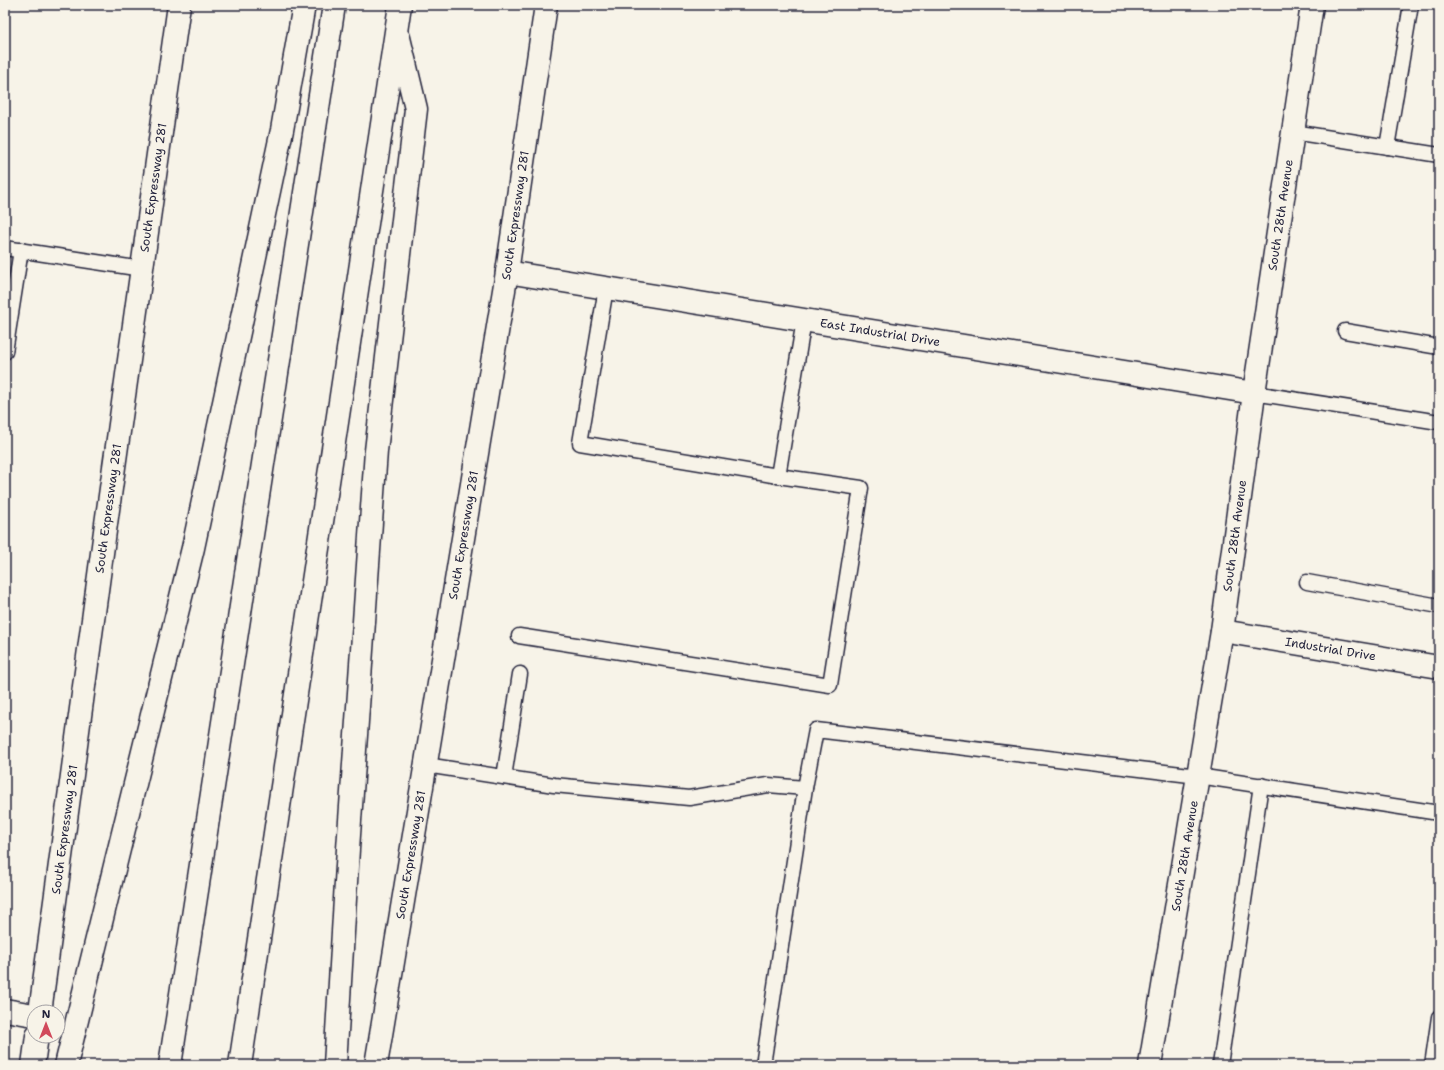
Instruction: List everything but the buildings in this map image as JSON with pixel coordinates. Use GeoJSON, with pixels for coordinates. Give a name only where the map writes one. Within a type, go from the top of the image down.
{"type":"FeatureCollection","features":[{"type":"Feature","properties":{"kind":"main road","name":"South Expressway 281"},"geometry":{"type":"LineString","coordinates":[[41,1004],[179,5]]}},
{"type":"Feature","properties":{"kind":"main road"},"geometry":{"type":"LineString","coordinates":[[66,1065],[193,548],[282,130],[304,5]]}},
{"type":"Feature","properties":{"kind":"main road"},"geometry":{"type":"LineString","coordinates":[[170,1065],[334,5]]}},
{"type":"Feature","properties":{"kind":"main road"},"geometry":{"type":"LineString","coordinates":[[240,1065],[400,5]]}},
{"type":"Feature","properties":{"kind":"main road","name":"South Expressway 281"},"geometry":{"type":"LineString","coordinates":[[376,1065],[507,272],[546,5]]}},
{"type":"Feature","properties":{"kind":"main road","name":"South 28th Avenue"},"geometry":{"type":"LineString","coordinates":[[1150,1065],[1222,632],[1254,393],[1312,5]]}},
{"type":"Feature","properties":{"kind":"main road"},"geometry":{"type":"LineString","coordinates":[[335,1065],[348,848],[376,451],[416,108],[396,28]]}},
{"type":"Feature","properties":{"kind":"main road","name":"East Industrial Drive"},"geometry":{"type":"LineString","coordinates":[[507,272],[1254,393]]}},
{"type":"Feature","properties":{"kind":"main road","name":"Industrial Drive"},"geometry":{"type":"LineString","coordinates":[[1222,632],[1439,667]]}},
{"type":"Feature","properties":{"kind":"main road"},"geometry":{"type":"LineString","coordinates":[[5,1010],[26,1014]]}},
{"type":"Feature","properties":{"kind":"main road"},"geometry":{"type":"LineString","coordinates":[[33,1065],[36,1044]]}},
{"type":"Feature","properties":{"kind":"lane"},"geometry":{"type":"LineString","coordinates":[[1387,147],[1411,5]]}},
{"type":"Feature","properties":{"kind":"lane"},"geometry":{"type":"LineString","coordinates":[[1293,132],[1439,155]]}},
{"type":"Feature","properties":{"kind":"lane"},"geometry":{"type":"LineString","coordinates":[[5,248],[142,269]]}},
{"type":"Feature","properties":{"kind":"lane"},"geometry":{"type":"LineString","coordinates":[[5,352],[21,250]]}},
{"type":"Feature","properties":{"kind":"lane"},"geometry":{"type":"LineString","coordinates":[[519,636],[830,685],[861,488],[778,476],[580,443],[606,288]]}},
{"type":"Feature","properties":{"kind":"lane"},"geometry":{"type":"LineString","coordinates":[[778,476],[804,320]]}},
{"type":"Feature","properties":{"kind":"lane"},"geometry":{"type":"LineString","coordinates":[[1345,331],[1439,347]]}},
{"type":"Feature","properties":{"kind":"lane"},"geometry":{"type":"LineString","coordinates":[[1254,393],[1439,422]]}},
{"type":"Feature","properties":{"kind":"lane"},"geometry":{"type":"LineString","coordinates":[[1306,582],[1439,606]]}},
{"type":"Feature","properties":{"kind":"lane"},"geometry":{"type":"LineString","coordinates":[[504,777],[520,674]]}},
{"type":"Feature","properties":{"kind":"lane"},"geometry":{"type":"LineString","coordinates":[[763,1065],[805,788],[816,730],[1198,776],[1439,813]]}},
{"type":"Feature","properties":{"kind":"lane"},"geometry":{"type":"LineString","coordinates":[[426,765],[554,785],[689,798],[768,785],[805,788]]}},
{"type":"Feature","properties":{"kind":"lane"},"geometry":{"type":"LineString","coordinates":[[1220,1065],[1261,785]]}},
{"type":"Feature","properties":{"kind":"lane"},"geometry":{"type":"LineString","coordinates":[[1432,1065],[1439,1017]]}}]}
